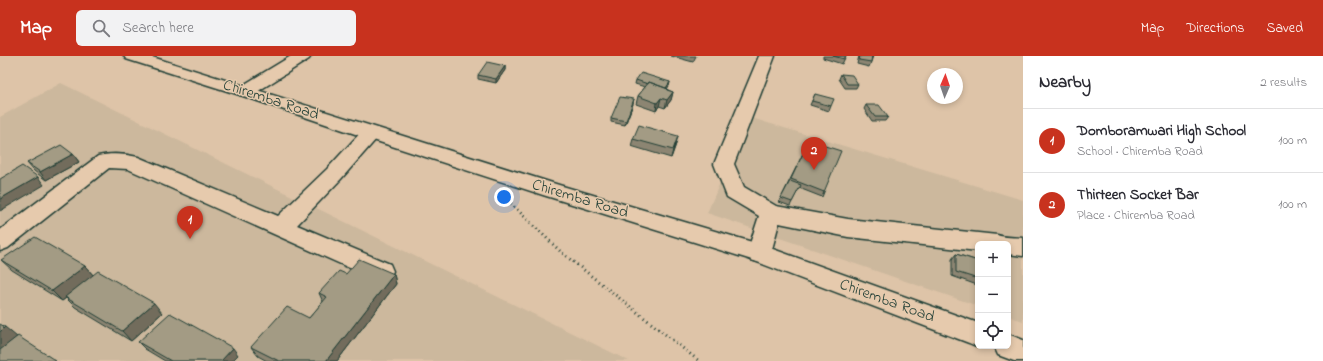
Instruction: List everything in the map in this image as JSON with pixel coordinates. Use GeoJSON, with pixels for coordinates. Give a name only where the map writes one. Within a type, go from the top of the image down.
{"type":"FeatureCollection","features":[{"type":"Feature","properties":{"kind":"main road","name":"Chiremba Road"},"geometry":{"type":"LineString","coordinates":[[132,56],[246,91],[371,133],[551,190],[758,253],[975,334]]}},
{"type":"Feature","properties":{"kind":"main road"},"geometry":{"type":"LineString","coordinates":[[246,91],[303,56]]}},
{"type":"Feature","properties":{"kind":"main road"},"geometry":{"type":"LineString","coordinates":[[767,56],[724,164],[735,192],[771,213],[848,228],[975,242]]}},
{"type":"Feature","properties":{"kind":"main road"},"geometry":{"type":"LineString","coordinates":[[281,227],[334,174],[371,133]]}},
{"type":"Feature","properties":{"kind":"main road"},"geometry":{"type":"LineString","coordinates":[[0,242],[105,161],[131,162],[381,271]]}},
{"type":"Feature","properties":{"kind":"main road"},"geometry":{"type":"LineString","coordinates":[[758,253],[771,213]]}},
{"type":"Feature","properties":{"kind":"main road"},"geometry":{"type":"LineString","coordinates":[[1011,245],[1023,247]]}},
{"type":"Feature","properties":{"kind":"main road"},"geometry":{"type":"LineString","coordinates":[[1011,347],[1023,352]]}},
{"type":"Feature","properties":{"kind":"path"},"geometry":{"type":"LineString","coordinates":[[499,192],[561,252],[699,361]]}},
{"type":"Feature","properties":{"kind":"shaded area"},"geometry":{"type":"Polygon","coordinates":[[[61,83],[629,361],[0,361],[0,117],[61,83]]]}},
{"type":"Feature","properties":{"kind":"shaded area"},"geometry":{"type":"Polygon","coordinates":[[[748,117],[1023,200],[1023,321],[1011,317],[1011,241],[975,241],[975,305],[707,213],[748,117]]]}},
{"type":"Feature","properties":{"kind":"building"},"geometry":{"type":"Polygon","coordinates":[[[833,56],[846,56],[844,59],[833,56]]]}},
{"type":"Feature","properties":{"kind":"building"},"geometry":{"type":"Polygon","coordinates":[[[860,56],[872,56],[871,62],[859,60],[860,56]]]}},
{"type":"Feature","properties":{"kind":"building"},"geometry":{"type":"Polygon","coordinates":[[[487,62],[505,66],[496,79],[478,75],[487,62]]]}},
{"type":"Feature","properties":{"kind":"building"},"geometry":{"type":"Polygon","coordinates":[[[641,73],[670,82],[666,88],[649,82],[648,84],[636,80],[641,73]]]}},
{"type":"Feature","properties":{"kind":"building"},"geometry":{"type":"Polygon","coordinates":[[[841,74],[852,75],[858,84],[847,84],[841,74]]]}},
{"type":"Feature","properties":{"kind":"building"},"geometry":{"type":"Polygon","coordinates":[[[649,82],[673,92],[667,100],[661,98],[657,103],[638,96],[649,82]]]}},
{"type":"Feature","properties":{"kind":"building"},"geometry":{"type":"Polygon","coordinates":[[[815,94],[834,99],[831,106],[812,101],[815,94]]]}},
{"type":"Feature","properties":{"kind":"building"},"geometry":{"type":"Polygon","coordinates":[[[620,97],[634,99],[626,121],[611,118],[620,97]]]}},
{"type":"Feature","properties":{"kind":"building"},"geometry":{"type":"Polygon","coordinates":[[[866,105],[879,105],[888,117],[875,117],[866,105]]]}},
{"type":"Feature","properties":{"kind":"building"},"geometry":{"type":"Polygon","coordinates":[[[639,125],[678,136],[673,150],[633,139],[639,125]]]}},
{"type":"Feature","properties":{"kind":"building"},"geometry":{"type":"Polygon","coordinates":[[[809,141],[841,151],[824,192],[791,179],[809,141]]]}},
{"type":"Feature","properties":{"kind":"building"},"geometry":{"type":"Polygon","coordinates":[[[61,145],[73,154],[40,172],[27,163],[61,145]]]}},
{"type":"Feature","properties":{"kind":"building"},"geometry":{"type":"Polygon","coordinates":[[[22,166],[38,177],[0,199],[0,179],[22,166]]]}},
{"type":"Feature","properties":{"kind":"building"},"geometry":{"type":"Polygon","coordinates":[[[790,181],[801,185],[792,202],[781,198],[790,181]]]}},
{"type":"Feature","properties":{"kind":"building"},"geometry":{"type":"Polygon","coordinates":[[[35,237],[85,266],[52,291],[1,260],[35,237]]]}},
{"type":"Feature","properties":{"kind":"building"},"geometry":{"type":"Polygon","coordinates":[[[956,254],[975,260],[975,278],[956,272],[956,254]]]}},
{"type":"Feature","properties":{"kind":"building"},"geometry":{"type":"Polygon","coordinates":[[[359,259],[394,274],[326,361],[279,361],[251,347],[287,307],[309,318],[327,297],[319,293],[339,271],[346,274],[359,259]]]}},
{"type":"Feature","properties":{"kind":"building"},"geometry":{"type":"Polygon","coordinates":[[[98,271],[154,303],[122,331],[65,297],[98,271]]]}},
{"type":"Feature","properties":{"kind":"building"},"geometry":{"type":"Polygon","coordinates":[[[170,313],[233,348],[221,361],[171,361],[138,342],[170,313]]]}},
{"type":"Feature","properties":{"kind":"building"},"geometry":{"type":"Polygon","coordinates":[[[0,324],[5,327],[0,332],[0,324]]]}},
{"type":"Feature","properties":{"kind":"building"},"geometry":{"type":"Polygon","coordinates":[[[18,336],[56,361],[0,361],[0,350],[18,336]]]}},
{"type":"Feature","properties":{"kind":"place","name":"Thirteen Socket Bar"},"geometry":{"type":"Point","coordinates":[814,170]}},
{"type":"Feature","properties":{"kind":"place","name":"Domboramwari High School"},"geometry":{"type":"Point","coordinates":[190,239]}}]}
